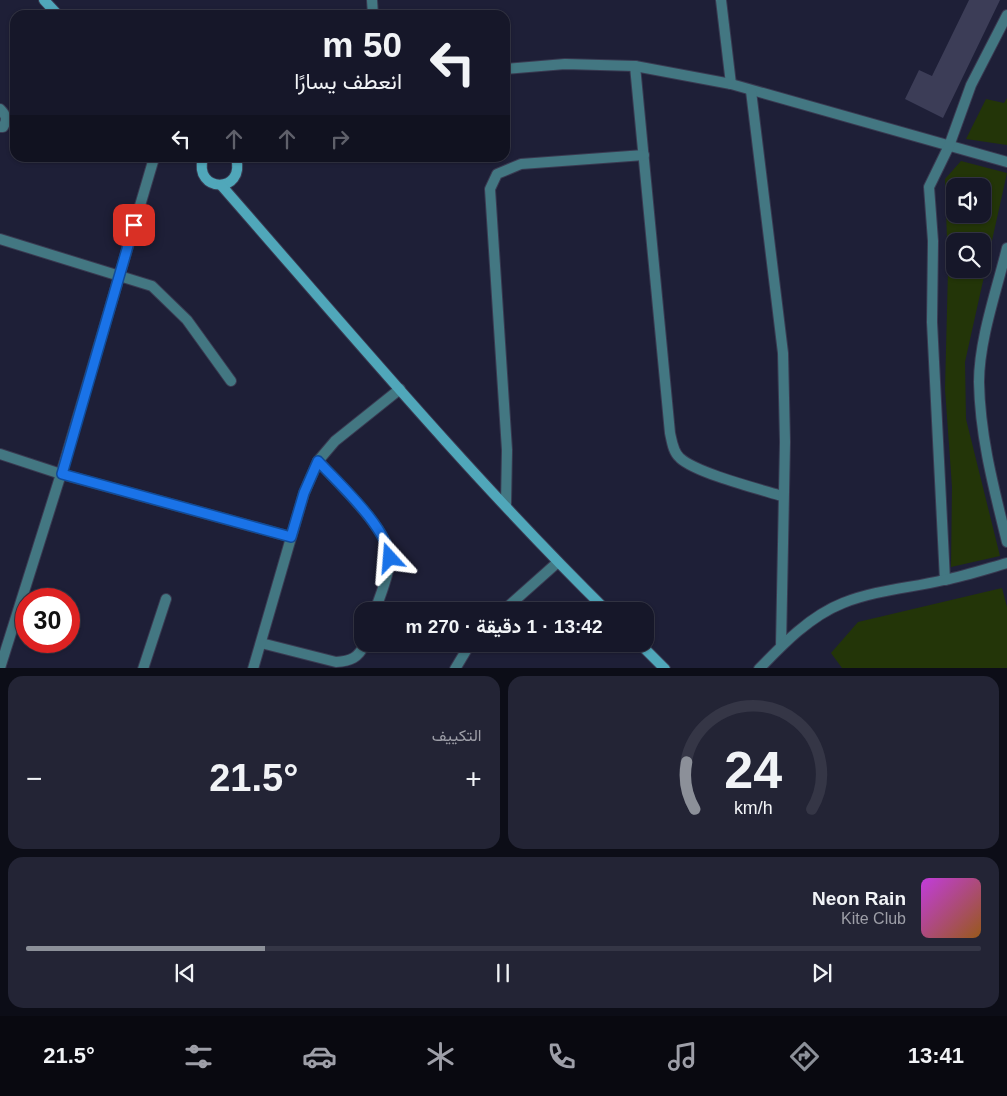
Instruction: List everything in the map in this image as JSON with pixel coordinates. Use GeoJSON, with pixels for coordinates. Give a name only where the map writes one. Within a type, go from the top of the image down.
{"type":"FeatureCollection","features":[{"type":"Feature","properties":{"kind":"street"},"geometry":{"type":"LineString","coordinates":[[44,0],[53,10]]}},
{"type":"Feature","properties":{"kind":"street"},"geometry":{"type":"LineString","coordinates":[[722,0],[731,84]]}},
{"type":"Feature","properties":{"kind":"street"},"geometry":{"type":"LineString","coordinates":[[944,580],[932,322],[933,241],[929,187],[949,146],[971,85],[1007,15]]}},
{"type":"Feature","properties":{"kind":"street"},"geometry":{"type":"LineString","coordinates":[[510,68],[565,64],[635,66],[731,84],[1007,162]]}},
{"type":"Feature","properties":{"kind":"street"},"geometry":{"type":"LineString","coordinates":[[635,66],[670,434],[674,450],[680,459],[712,474],[782,496]]}},
{"type":"Feature","properties":{"kind":"street"},"geometry":{"type":"LineString","coordinates":[[751,91],[783,353],[785,442],[782,496],[781,646]]}},
{"type":"Feature","properties":{"kind":"street"},"geometry":{"type":"LineString","coordinates":[[0,109],[5,114],[6,122],[4,127],[0,127]]}},
{"type":"Feature","properties":{"kind":"street"},"geometry":{"type":"LineString","coordinates":[[506,505],[507,450],[490,189],[497,174],[521,164],[644,155]]}},
{"type":"Feature","properties":{"kind":"street"},"geometry":{"type":"LineString","coordinates":[[0,668],[62,474],[153,162]]}},
{"type":"Feature","properties":{"kind":"street"},"geometry":{"type":"LineString","coordinates":[[202,162],[201,168],[204,177],[212,183],[221,185],[230,182],[236,176],[237,162]]}},
{"type":"Feature","properties":{"kind":"street"},"geometry":{"type":"LineString","coordinates":[[221,185],[400,389],[558,562],[598,602]]}},
{"type":"Feature","properties":{"kind":"street"},"geometry":{"type":"LineString","coordinates":[[0,239],[152,286],[187,320],[231,381]]}},
{"type":"Feature","properties":{"kind":"street"},"geometry":{"type":"LineString","coordinates":[[1007,248],[988,323],[979,380],[982,438],[1007,542]]}},
{"type":"Feature","properties":{"kind":"street"},"geometry":{"type":"LineString","coordinates":[[253,668],[304,493],[318,461],[335,441],[400,389]]}},
{"type":"Feature","properties":{"kind":"street"},"geometry":{"type":"LineString","coordinates":[[0,454],[62,474],[291,537]]}},
{"type":"Feature","properties":{"kind":"street"},"geometry":{"type":"LineString","coordinates":[[318,461],[380,530],[388,548],[388,568],[378,602]]}},
{"type":"Feature","properties":{"kind":"street"},"geometry":{"type":"LineString","coordinates":[[513,602],[558,562]]}},
{"type":"Feature","properties":{"kind":"street"},"geometry":{"type":"LineString","coordinates":[[759,668],[781,646],[817,617],[842,603],[879,591],[944,580],[1007,563]]}},
{"type":"Feature","properties":{"kind":"street"},"geometry":{"type":"LineString","coordinates":[[143,668],[166,599]]}},
{"type":"Feature","properties":{"kind":"street"},"geometry":{"type":"LineString","coordinates":[[261,642],[336,662],[357,658],[360,652]]}},
{"type":"Feature","properties":{"kind":"street"},"geometry":{"type":"LineString","coordinates":[[455,668],[465,652]]}},
{"type":"Feature","properties":{"kind":"street"},"geometry":{"type":"LineString","coordinates":[[648,652],[665,668]]}},
{"type":"Feature","properties":{"kind":"green space"},"geometry":{"type":"Polygon","coordinates":[[[1007,98],[1007,145],[966,139],[986,99],[1004,103],[1007,98]]]}},
{"type":"Feature","properties":{"kind":"green space"},"geometry":{"type":"Polygon","coordinates":[[[961,161],[1007,173],[991,245],[991,233],[947,233],[946,223],[991,223],[991,178],[946,178],[946,209],[945,179],[961,161]]]}},
{"type":"Feature","properties":{"kind":"green space"},"geometry":{"type":"Polygon","coordinates":[[[948,278],[984,278],[965,362],[966,419],[1000,556],[951,567],[952,487],[945,389],[948,278]]]}},
{"type":"Feature","properties":{"kind":"green space"},"geometry":{"type":"Polygon","coordinates":[[[1002,588],[1007,607],[1007,668],[842,668],[831,653],[858,622],[1002,588]]]}},
{"type":"Feature","properties":{"kind":"building"},"geometry":{"type":"Polygon","coordinates":[[[969,0],[1000,0],[943,118],[905,99],[919,70],[932,76],[969,0]]]}},
{"type":"Feature","properties":{"kind":"route"},"geometry":{"type":"LineString","coordinates":[[134,225],[62,474],[291,537],[304,493],[318,461],[380,530],[390,558]]}}]}
